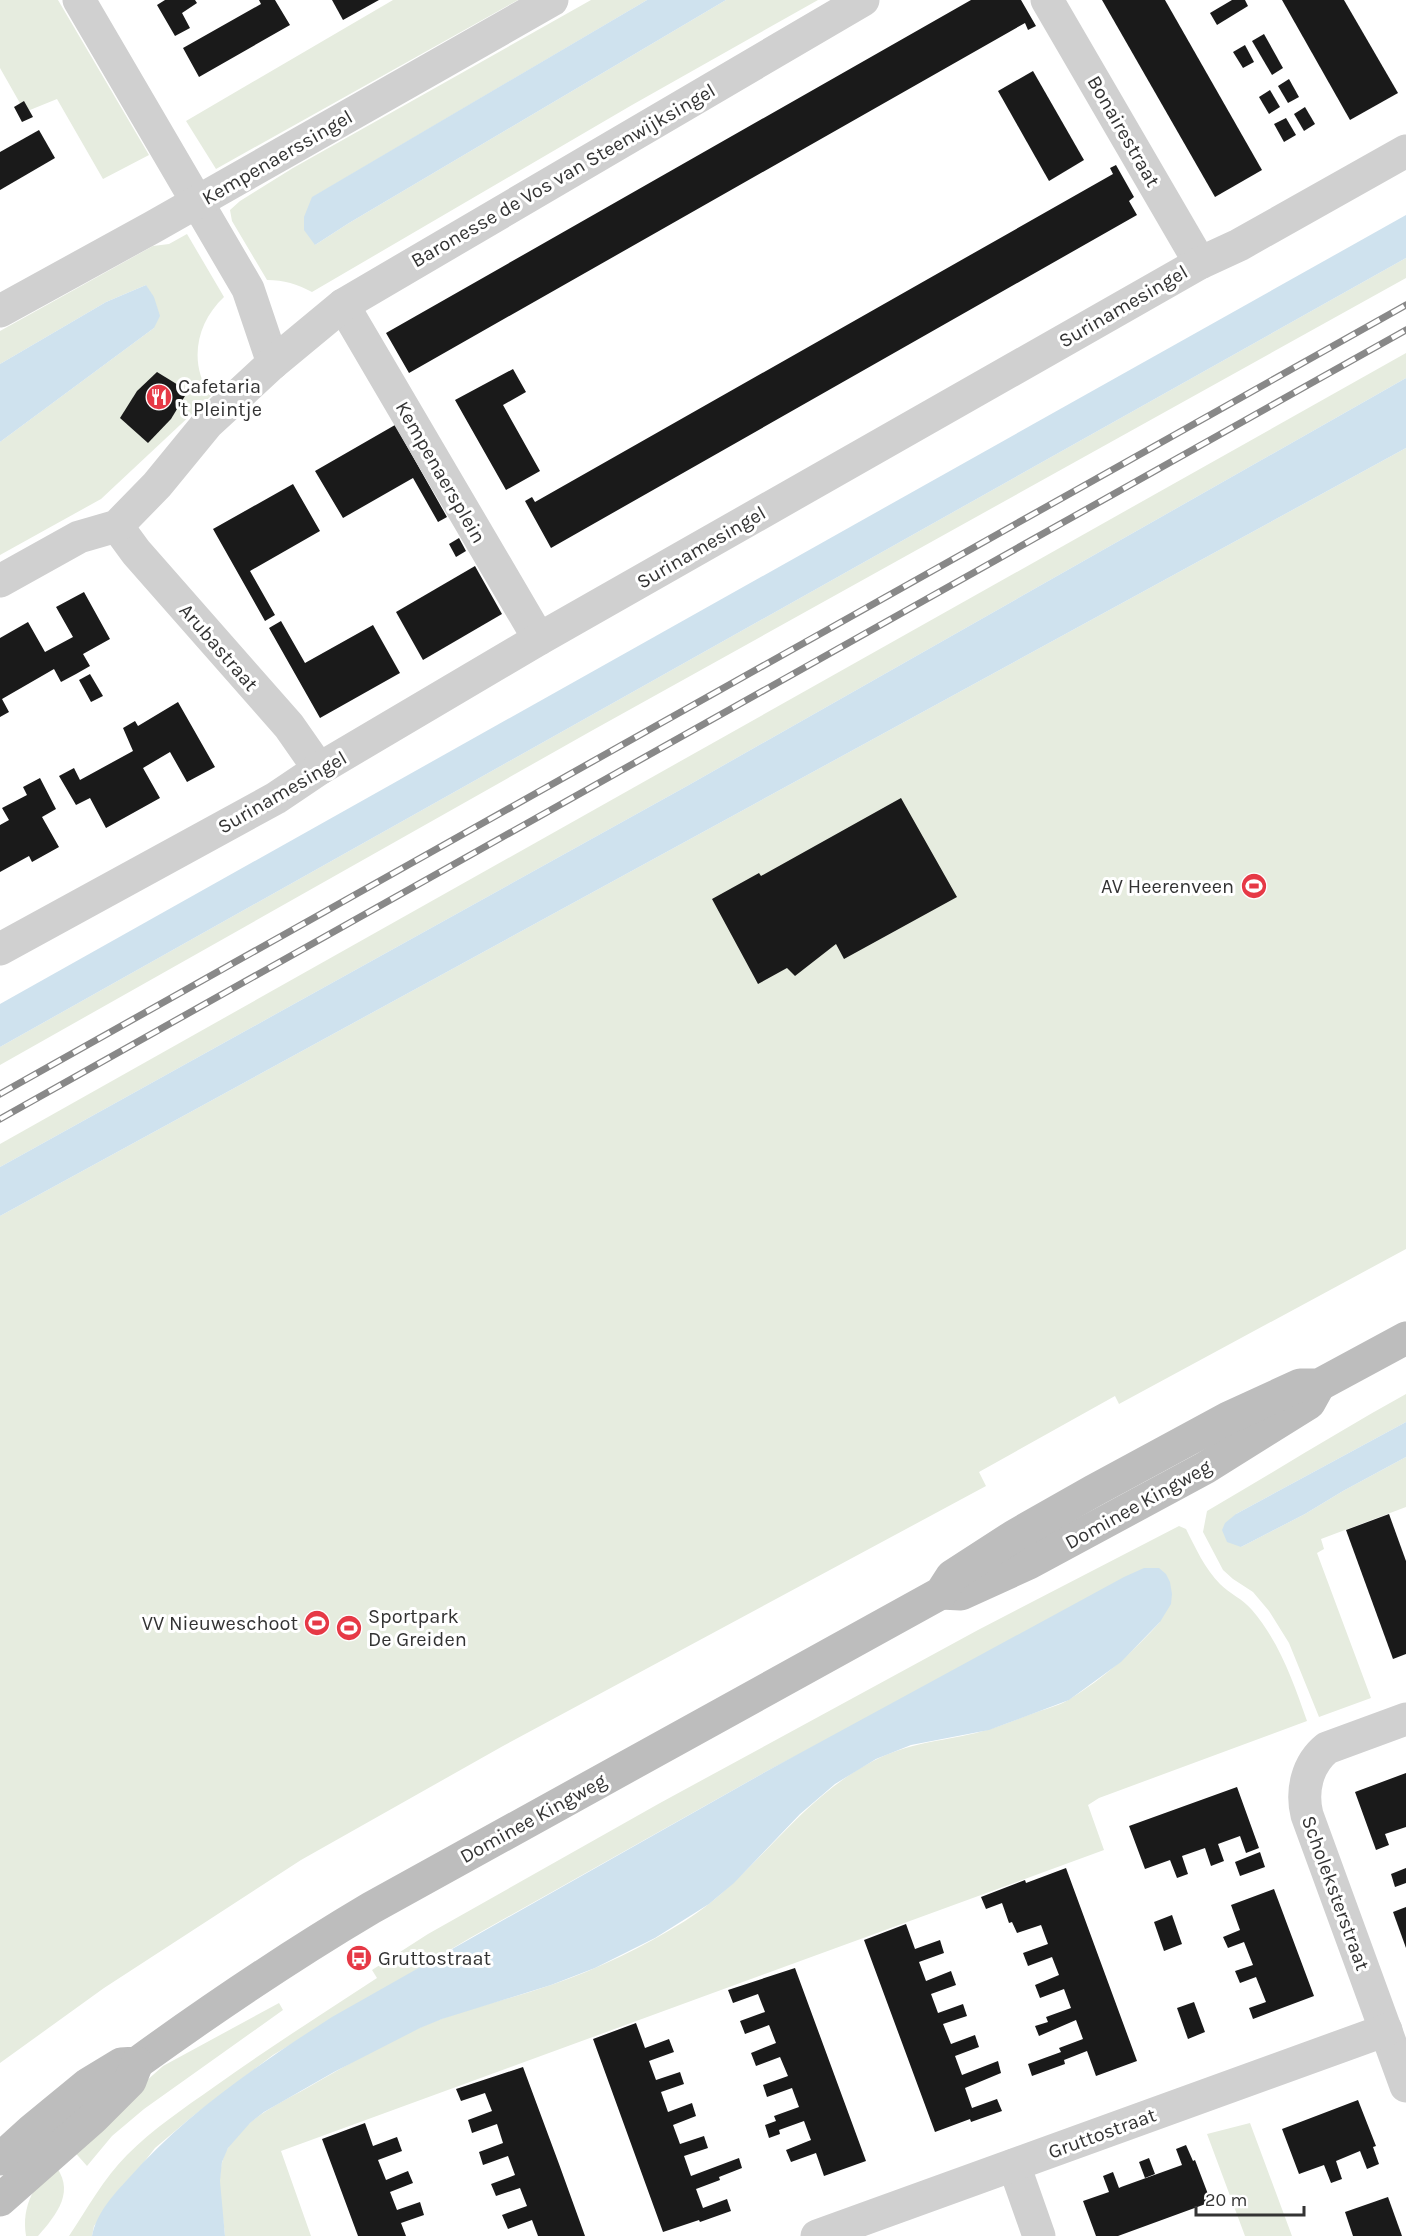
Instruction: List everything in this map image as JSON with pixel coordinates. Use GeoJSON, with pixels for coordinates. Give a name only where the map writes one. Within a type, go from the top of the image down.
{"type":"FeatureCollection","features":[{"type":"Feature","properties":{"kind":"main road","name":"Dominee Kingweg"},"geometry":{"type":"LineString","coordinates":[[0,2159],[88,2084],[121,2064],[137,2063],[235,1993],[362,1914],[941,1593],[952,1576],[1014,1536],[1112,1480],[1228,1418],[1300,1385],[1319,1385],[1406,1338]]}},
{"type":"Feature","properties":{"kind":"main road","name":"Dominee Kingweg"},"geometry":{"type":"LineString","coordinates":[[0,2200],[111,2101],[130,2081],[137,2063]]}},
{"type":"Feature","properties":{"kind":"street"},"geometry":{"type":"LineString","coordinates":[[0,580],[79,537],[117,526],[157,485],[207,424],[273,363],[248,289],[79,0]]}},
{"type":"Feature","properties":{"kind":"street","name":"Kempenaerssingel"},"geometry":{"type":"LineString","coordinates":[[0,311],[198,202],[552,0]]}},
{"type":"Feature","properties":{"kind":"street","name":"Baronesse de Vos van Steenwijksingel"},"geometry":{"type":"LineString","coordinates":[[273,363],[343,305],[863,0]]}},
{"type":"Feature","properties":{"kind":"street","name":"Bonairestraat"},"geometry":{"type":"LineString","coordinates":[[1047,0],[1200,263]]}},
{"type":"Feature","properties":{"kind":"street","name":"Surinamesingel"},"geometry":{"type":"LineString","coordinates":[[0,949],[276,798],[319,769],[539,639],[1200,263],[1239,244],[1406,151]]}},
{"type":"Feature","properties":{"kind":"street","name":"Kempenaersplein"},"geometry":{"type":"LineString","coordinates":[[343,305],[539,639]]}},
{"type":"Feature","properties":{"kind":"street","name":"Arubastraat"},"geometry":{"type":"LineString","coordinates":[[117,526],[136,552],[289,726],[319,769]]}},
{"type":"Feature","properties":{"kind":"street","name":"Scholeksterstraat"},"geometry":{"type":"LineString","coordinates":[[1406,1719],[1334,1745],[1320,1754],[1309,1772],[1304,1798],[1311,1827],[1406,2086]]}},
{"type":"Feature","properties":{"kind":"street","name":"Gruttostraat"},"geometry":{"type":"LineString","coordinates":[[817,2236],[1386,2030]]}},
{"type":"Feature","properties":{"kind":"street"},"geometry":{"type":"LineString","coordinates":[[1014,2165],[1039,2236]]}},
{"type":"Feature","properties":{"kind":"shaded area"},"geometry":{"type":"Polygon","coordinates":[[[0,0],[58,0],[149,155],[103,179],[57,99],[25,112],[0,68],[0,0]]]}},
{"type":"Feature","properties":{"kind":"shaded area"},"geometry":{"type":"Polygon","coordinates":[[[393,0],[518,0],[216,169],[186,121],[393,0]]]}},
{"type":"Feature","properties":{"kind":"shaded area"},"geometry":{"type":"Polygon","coordinates":[[[591,0],[647,0],[313,197],[315,245],[726,0],[818,0],[632,105],[312,292],[290,283],[267,280],[232,221],[230,210],[240,201],[293,168],[591,0]]]}},
{"type":"Feature","properties":{"kind":"shaded area"},"geometry":{"type":"Polygon","coordinates":[[[187,234],[224,297],[207,319],[198,344],[199,371],[211,396],[101,499],[0,555],[0,442],[154,328],[146,285],[106,302],[0,364],[0,331],[153,246],[169,244],[187,234]]]}},
{"type":"Feature","properties":{"kind":"shaded area"},"geometry":{"type":"Polygon","coordinates":[[[1406,258],[1406,278],[593,730],[0,1065],[0,1047],[1406,258]]]}},
{"type":"Feature","properties":{"kind":"shaded area"},"geometry":{"type":"Polygon","coordinates":[[[1406,353],[1406,378],[687,786],[0,1167],[0,1144],[1406,353]]]}},
{"type":"Feature","properties":{"kind":"shaded area","name":"Sportpark De Greiden"},"geometry":{"type":"Polygon","coordinates":[[[1406,448],[1406,1249],[1119,1404],[1115,1396],[979,1472],[986,1486],[503,1746],[301,1860],[104,1988],[0,2063],[0,1216],[1406,448]]]}},
{"type":"Feature","properties":{"kind":"shaded area"},"geometry":{"type":"Polygon","coordinates":[[[1406,1394],[1406,1422],[1236,1514],[1241,1547],[1406,1457],[1406,1507],[1321,1539],[1324,1549],[1317,1553],[1371,1698],[1319,1717],[1289,1643],[1269,1611],[1253,1592],[1223,1570],[1203,1532],[1207,1511],[1406,1394]]]}},
{"type":"Feature","properties":{"kind":"shaded area"},"geometry":{"type":"Polygon","coordinates":[[[1179,1526],[1186,1529],[1201,1558],[1215,1578],[1224,1588],[1248,1606],[1262,1623],[1291,1677],[1307,1721],[1099,1798],[1088,1805],[1104,1850],[281,2151],[311,2236],[225,2236],[220,2191],[223,2158],[243,2129],[263,2113],[357,2059],[426,2025],[569,1979],[653,1940],[710,1903],[734,1883],[798,1817],[846,1778],[873,1761],[924,1743],[984,1731],[1066,1701],[1118,1664],[1160,1622],[830,1738],[470,1938],[273,2055],[155,2148],[94,2226],[92,2236],[69,2236],[111,2174],[147,2136],[254,2059],[377,1978],[372,1970],[428,1934],[660,1803],[978,1630],[1179,1526]]]}},
{"type":"Feature","properties":{"kind":"shaded area"},"geometry":{"type":"Polygon","coordinates":[[[279,2003],[283,2010],[144,2109],[112,2136],[87,2166],[71,2148],[163,2066],[279,2003]]]}},
{"type":"Feature","properties":{"kind":"shaded area"},"geometry":{"type":"Polygon","coordinates":[[[1250,2123],[1292,2236],[1245,2236],[1207,2134],[1250,2123]]]}},
{"type":"Feature","properties":{"kind":"shaded area"},"geometry":{"type":"Polygon","coordinates":[[[53,2163],[63,2183],[62,2201],[52,2219],[38,2236],[26,2236],[26,2215],[31,2196],[53,2163]]]}},
{"type":"Feature","properties":{"kind":"water"},"geometry":{"type":"Polygon","coordinates":[[[647,0],[726,0],[315,245],[304,230],[304,217],[312,197],[647,0]]]}},
{"type":"Feature","properties":{"kind":"water"},"geometry":{"type":"Polygon","coordinates":[[[1406,215],[1406,258],[0,1047],[0,1004],[1406,215]]]}},
{"type":"Feature","properties":{"kind":"water"},"geometry":{"type":"Polygon","coordinates":[[[146,285],[154,297],[160,316],[154,328],[0,442],[0,364],[106,302],[146,285]]]}},
{"type":"Feature","properties":{"kind":"water"},"geometry":{"type":"Polygon","coordinates":[[[1406,378],[1406,448],[0,1216],[0,1167],[687,786],[1406,378]]]}},
{"type":"Feature","properties":{"kind":"water"},"geometry":{"type":"Polygon","coordinates":[[[1406,1422],[1406,1457],[1241,1547],[1227,1542],[1222,1530],[1225,1523],[1236,1514],[1406,1422]]]}},
{"type":"Feature","properties":{"kind":"water"},"geometry":{"type":"Polygon","coordinates":[[[1144,1568],[1159,1568],[1166,1574],[1172,1594],[1171,1604],[1160,1622],[1121,1662],[1069,1700],[989,1730],[911,1745],[876,1759],[835,1784],[800,1814],[734,1883],[709,1904],[655,1938],[595,1968],[551,1985],[420,2028],[334,2072],[264,2112],[250,2123],[228,2148],[222,2162],[220,2181],[225,2236],[92,2236],[97,2220],[111,2198],[174,2132],[224,2091],[332,2017],[767,1771],[1144,1568]]]}},
{"type":"Feature","properties":{"kind":"building"},"geometry":{"type":"Polygon","coordinates":[[[165,0],[195,0],[197,3],[182,13],[190,28],[175,36],[157,5],[165,0]]]}},
{"type":"Feature","properties":{"kind":"building"},"geometry":{"type":"Polygon","coordinates":[[[259,0],[275,0],[290,25],[199,77],[183,48],[261,4],[259,0]]]}},
{"type":"Feature","properties":{"kind":"building"},"geometry":{"type":"Polygon","coordinates":[[[332,0],[379,0],[343,20],[332,0]]]}},
{"type":"Feature","properties":{"kind":"building"},"geometry":{"type":"Polygon","coordinates":[[[971,0],[1021,0],[1036,26],[1028,30],[1025,23],[409,373],[386,333],[971,0]]]}},
{"type":"Feature","properties":{"kind":"building"},"geometry":{"type":"Polygon","coordinates":[[[1102,0],[1165,0],[1262,170],[1215,197],[1102,0]]]}},
{"type":"Feature","properties":{"kind":"building"},"geometry":{"type":"Polygon","coordinates":[[[1232,0],[1245,0],[1248,6],[1217,25],[1210,13],[1232,0]]]}},
{"type":"Feature","properties":{"kind":"building"},"geometry":{"type":"Polygon","coordinates":[[[1282,0],[1344,0],[1398,93],[1350,120],[1282,0]]]}},
{"type":"Feature","properties":{"kind":"building"},"geometry":{"type":"Polygon","coordinates":[[[1264,34],[1283,68],[1272,75],[1252,41],[1264,34]]]}},
{"type":"Feature","properties":{"kind":"building"},"geometry":{"type":"Polygon","coordinates":[[[1245,45],[1254,62],[1243,68],[1233,52],[1245,45]]]}},
{"type":"Feature","properties":{"kind":"building"},"geometry":{"type":"Polygon","coordinates":[[[1033,71],[1084,160],[1049,181],[998,91],[1033,71]]]}},
{"type":"Feature","properties":{"kind":"building"},"geometry":{"type":"Polygon","coordinates":[[[1289,79],[1299,97],[1288,103],[1278,86],[1289,79]]]}},
{"type":"Feature","properties":{"kind":"building"},"geometry":{"type":"Polygon","coordinates":[[[1270,90],[1280,107],[1269,114],[1259,97],[1270,90]]]}},
{"type":"Feature","properties":{"kind":"building"},"geometry":{"type":"Polygon","coordinates":[[[24,101],[33,117],[22,122],[14,107],[24,101]]]}},
{"type":"Feature","properties":{"kind":"building"},"geometry":{"type":"Polygon","coordinates":[[[1305,107],[1315,124],[1304,131],[1294,114],[1305,107]]]}},
{"type":"Feature","properties":{"kind":"building"},"geometry":{"type":"Polygon","coordinates":[[[1286,118],[1296,135],[1284,142],[1274,124],[1286,118]]]}},
{"type":"Feature","properties":{"kind":"building"},"geometry":{"type":"Polygon","coordinates":[[[39,130],[55,158],[0,190],[0,152],[39,130]]]}},
{"type":"Feature","properties":{"kind":"building"},"geometry":{"type":"Polygon","coordinates":[[[1116,165],[1134,197],[1129,201],[1137,215],[551,548],[525,501],[532,497],[535,502],[1113,174],[1110,168],[1116,165]]]}},
{"type":"Feature","properties":{"kind":"building"},"geometry":{"type":"Polygon","coordinates":[[[513,369],[526,392],[503,405],[540,471],[506,490],[455,400],[513,369]]]}},
{"type":"Feature","properties":{"kind":"building"},"geometry":{"type":"Polygon","coordinates":[[[157,372],[188,391],[171,419],[148,443],[120,418],[137,391],[157,372]]]}},
{"type":"Feature","properties":{"kind":"building"},"geometry":{"type":"Polygon","coordinates":[[[395,425],[447,517],[438,522],[413,478],[343,518],[315,471],[395,425]]]}},
{"type":"Feature","properties":{"kind":"building"},"geometry":{"type":"Polygon","coordinates":[[[293,484],[320,531],[250,571],[275,615],[265,621],[213,529],[293,484]]]}},
{"type":"Feature","properties":{"kind":"building"},"geometry":{"type":"Polygon","coordinates":[[[459,538],[466,551],[456,557],[449,544],[459,538]]]}},
{"type":"Feature","properties":{"kind":"building"},"geometry":{"type":"Polygon","coordinates":[[[475,566],[502,614],[423,660],[396,612],[475,566]]]}},
{"type":"Feature","properties":{"kind":"building"},"geometry":{"type":"Polygon","coordinates":[[[84,592],[110,639],[83,654],[90,666],[76,674],[61,682],[54,669],[2,699],[9,712],[0,717],[0,638],[28,622],[45,652],[73,637],[56,607],[84,592]]]}},
{"type":"Feature","properties":{"kind":"building"},"geometry":{"type":"Polygon","coordinates":[[[281,621],[305,663],[373,625],[400,673],[320,718],[269,628],[281,621]]]}},
{"type":"Feature","properties":{"kind":"building"},"geometry":{"type":"Polygon","coordinates":[[[90,674],[103,696],[91,702],[79,680],[90,674]]]}},
{"type":"Feature","properties":{"kind":"building"},"geometry":{"type":"Polygon","coordinates":[[[178,702],[215,767],[187,782],[170,752],[143,768],[160,798],[106,828],[90,798],[76,805],[59,776],[74,768],[80,780],[133,751],[123,728],[135,721],[138,726],[178,702]]]}},
{"type":"Feature","properties":{"kind":"building"},"geometry":{"type":"Polygon","coordinates":[[[40,778],[56,809],[42,817],[59,847],[32,862],[29,856],[0,872],[0,825],[9,820],[2,808],[27,795],[23,787],[40,778]]]}},
{"type":"Feature","properties":{"kind":"building"},"geometry":{"type":"Polygon","coordinates":[[[901,798],[957,897],[844,959],[836,944],[795,976],[787,968],[758,984],[712,899],[759,873],[761,876],[901,798]]]}},
{"type":"Feature","properties":{"kind":"building"},"geometry":{"type":"Polygon","coordinates":[[[1389,1514],[1406,1561],[1406,1654],[1393,1659],[1346,1530],[1389,1514]]]}},
{"type":"Feature","properties":{"kind":"building"},"geometry":{"type":"Polygon","coordinates":[[[1406,1773],[1406,1827],[1385,1834],[1389,1845],[1376,1850],[1355,1792],[1406,1773]]]}},
{"type":"Feature","properties":{"kind":"building"},"geometry":{"type":"Polygon","coordinates":[[[1237,1787],[1259,1848],[1246,1853],[1240,1836],[1218,1844],[1224,1861],[1211,1866],[1205,1848],[1182,1856],[1188,1874],[1177,1878],[1170,1860],[1145,1869],[1129,1826],[1237,1787]]]}},
{"type":"Feature","properties":{"kind":"building"},"geometry":{"type":"Polygon","coordinates":[[[1260,1852],[1265,1867],[1240,1876],[1235,1862],[1260,1852]]]}},
{"type":"Feature","properties":{"kind":"building"},"geometry":{"type":"Polygon","coordinates":[[[1066,1868],[1137,2061],[1096,2076],[1087,2051],[1064,2060],[1065,2064],[1032,2076],[1028,2064],[1061,2052],[1059,2048],[1083,2039],[1076,2020],[1039,2036],[1035,2026],[1048,2022],[1046,2017],[1071,2008],[1064,1989],[1040,1998],[1035,1985],[1059,1975],[1052,1957],[1028,1966],[1023,1953],[1048,1944],[1041,1925],[1017,1933],[1012,1922],[1009,1923],[1002,1903],[986,1909],[981,1897],[1025,1880],[1026,1883],[1066,1868]]]}},
{"type":"Feature","properties":{"kind":"building"},"geometry":{"type":"Polygon","coordinates":[[[1406,1868],[1406,1883],[1395,1887],[1391,1874],[1406,1868]]]}},
{"type":"Feature","properties":{"kind":"building"},"geometry":{"type":"Polygon","coordinates":[[[1274,1889],[1314,1996],[1253,2019],[1249,2008],[1266,2002],[1256,1977],[1240,1983],[1235,1971],[1253,1965],[1244,1942],[1228,1948],[1223,1937],[1240,1930],[1231,1905],[1274,1889]]]}},
{"type":"Feature","properties":{"kind":"building"},"geometry":{"type":"Polygon","coordinates":[[[1406,1907],[1406,1948],[1393,1912],[1406,1907]]]}},
{"type":"Feature","properties":{"kind":"building"},"geometry":{"type":"Polygon","coordinates":[[[1172,1915],[1182,1944],[1164,1951],[1154,1922],[1172,1915]]]}},
{"type":"Feature","properties":{"kind":"building"},"geometry":{"type":"Polygon","coordinates":[[[906,1924],[915,1949],[940,1940],[944,1953],[919,1962],[926,1981],[951,1971],[956,1985],[931,1994],[938,2013],[963,2004],[967,2016],[943,2024],[951,2044],[975,2035],[979,2047],[955,2056],[962,2075],[998,2061],[1001,2073],[965,2088],[972,2108],[997,2099],[1002,2111],[971,2122],[970,2119],[935,2132],[864,1940],[906,1924]]]}},
{"type":"Feature","properties":{"kind":"building"},"geometry":{"type":"Polygon","coordinates":[[[795,1968],[866,2161],[824,2176],[816,2153],[791,2162],[786,2150],[811,2140],[804,2121],[779,2130],[780,2134],[769,2138],[765,2125],[776,2121],[774,2116],[799,2107],[792,2088],[767,2097],[763,2085],[788,2076],[780,2057],[756,2066],[751,2053],[776,2043],[769,2025],[745,2034],[740,2021],[765,2012],[758,1994],[733,2003],[728,1990],[795,1968]]]}},
{"type":"Feature","properties":{"kind":"building"},"geometry":{"type":"Polygon","coordinates":[[[1194,2002],[1205,2032],[1188,2039],[1177,2008],[1194,2002]]]}},
{"type":"Feature","properties":{"kind":"building"},"geometry":{"type":"Polygon","coordinates":[[[636,2023],[645,2048],[669,2039],[674,2052],[649,2061],[656,2080],[680,2072],[684,2084],[661,2092],[668,2112],[692,2103],[696,2116],[673,2125],[680,2144],[704,2136],[708,2148],[684,2156],[691,2176],[739,2158],[742,2168],[696,2189],[703,2208],[727,2199],[731,2211],[663,2232],[593,2039],[636,2023]]]}},
{"type":"Feature","properties":{"kind":"building"},"geometry":{"type":"Polygon","coordinates":[[[523,2067],[585,2236],[538,2236],[532,2220],[508,2229],[502,2215],[527,2206],[520,2188],[496,2196],[491,2184],[515,2175],[508,2156],[483,2165],[479,2152],[503,2143],[497,2124],[472,2133],[468,2120],[492,2111],[485,2093],[461,2101],[456,2089],[523,2067]]]}},
{"type":"Feature","properties":{"kind":"building"},"geometry":{"type":"Polygon","coordinates":[[[1358,2100],[1376,2146],[1373,2147],[1379,2164],[1367,2169],[1360,2151],[1336,2161],[1342,2179],[1331,2183],[1324,2165],[1299,2174],[1282,2129],[1358,2100]]]}},
{"type":"Feature","properties":{"kind":"building"},"geometry":{"type":"Polygon","coordinates":[[[365,2123],[373,2146],[397,2137],[402,2151],[378,2160],[386,2180],[408,2171],[413,2183],[390,2192],[397,2210],[420,2202],[424,2215],[401,2223],[406,2236],[358,2236],[322,2139],[365,2123]]]}},
{"type":"Feature","properties":{"kind":"building"},"geometry":{"type":"Polygon","coordinates":[[[1186,2145],[1193,2161],[1195,2160],[1211,2202],[1118,2236],[1096,2236],[1083,2201],[1109,2192],[1103,2176],[1113,2172],[1119,2188],[1182,2165],[1176,2149],[1186,2145]]]}},
{"type":"Feature","properties":{"kind":"building"},"geometry":{"type":"Polygon","coordinates":[[[1149,2158],[1155,2174],[1145,2178],[1139,2162],[1149,2158]]]}},
{"type":"Feature","properties":{"kind":"building"},"geometry":{"type":"Polygon","coordinates":[[[1388,2197],[1402,2236],[1353,2236],[1345,2212],[1388,2197]]]}},
{"type":"Feature","properties":{"kind":"railway"},"geometry":{"type":"LineString","coordinates":[[0,1094],[1406,305]]}},
{"type":"Feature","properties":{"kind":"railway"},"geometry":{"type":"LineString","coordinates":[[0,1119],[1406,330]]}},
{"type":"Feature","properties":{"kind":"place","name":"Cafetaria 't Pleintje"},"geometry":{"type":"Point","coordinates":[159,397]}},
{"type":"Feature","properties":{"kind":"place","name":"AV Heerenveen"},"geometry":{"type":"Point","coordinates":[1254,886]}},
{"type":"Feature","properties":{"kind":"place","name":"VV Nieuweschoot"},"geometry":{"type":"Point","coordinates":[317,1623]}},
{"type":"Feature","properties":{"kind":"place","name":"Sportpark De Greiden"},"geometry":{"type":"Point","coordinates":[349,1628]}},
{"type":"Feature","properties":{"kind":"place","name":"Gruttostraat"},"geometry":{"type":"Point","coordinates":[359,1958]}}]}
